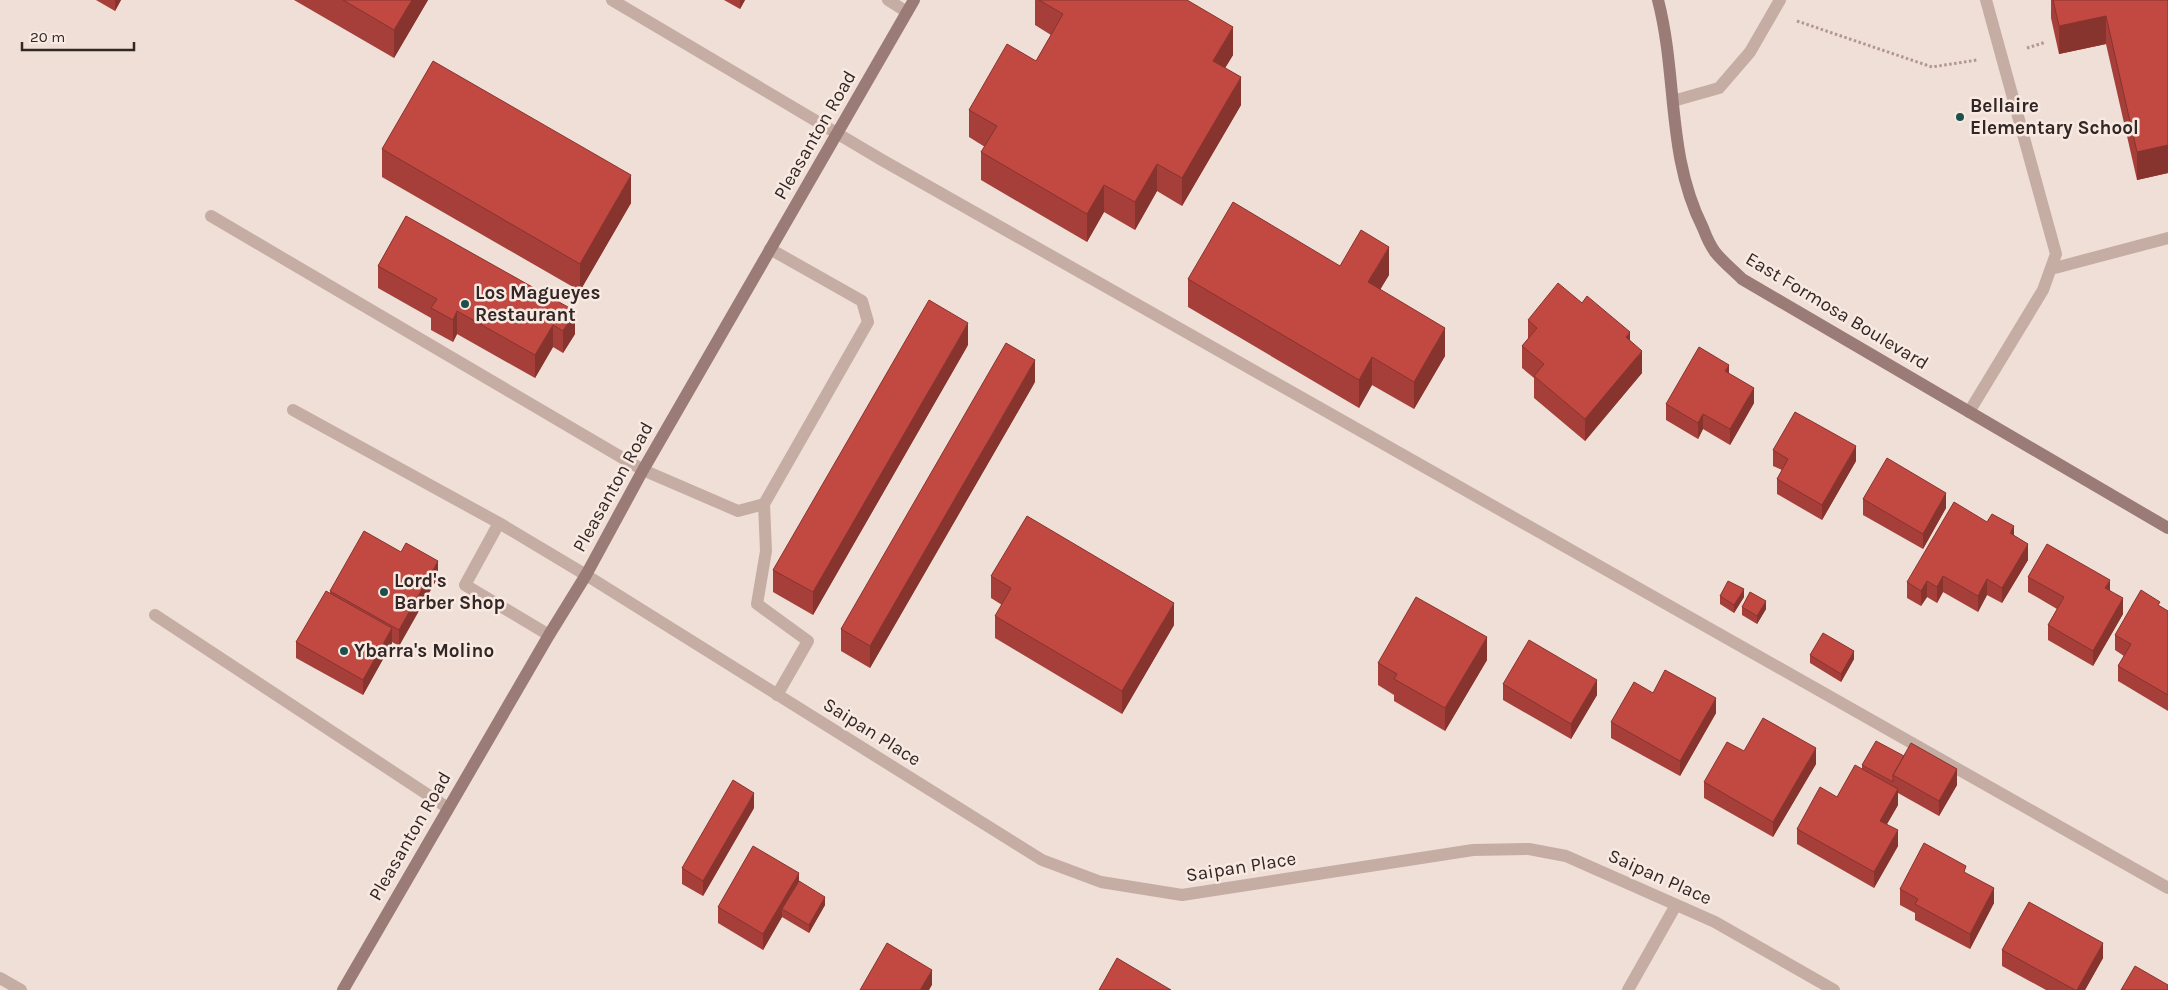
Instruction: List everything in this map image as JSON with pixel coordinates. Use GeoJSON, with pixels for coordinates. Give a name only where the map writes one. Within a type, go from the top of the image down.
{"type":"FeatureCollection","features":[{"type":"Feature","properties":{"kind":"main road","name":"Pleasanton Road"},"geometry":{"type":"LineString","coordinates":[[343,990],[549,635],[586,575],[643,470],[914,0]]}},
{"type":"Feature","properties":{"kind":"main road","name":"East Formosa Boulevard"},"geometry":{"type":"LineString","coordinates":[[1658,0],[1665,27],[1684,182],[1698,218],[1714,251],[1742,279],[2168,528]]}},
{"type":"Feature","properties":{"kind":"street"},"geometry":{"type":"LineString","coordinates":[[612,0],[837,134],[2168,888]]}},
{"type":"Feature","properties":{"kind":"street"},"geometry":{"type":"LineString","coordinates":[[888,0],[907,12]]}},
{"type":"Feature","properties":{"kind":"street"},"geometry":{"type":"LineString","coordinates":[[1673,101],[1719,88],[1750,52],[1780,0]]}},
{"type":"Feature","properties":{"kind":"street"},"geometry":{"type":"LineString","coordinates":[[1969,412],[2042,290],[2056,254],[1986,0]]}},
{"type":"Feature","properties":{"kind":"street"},"geometry":{"type":"LineString","coordinates":[[211,216],[643,470],[738,511],[764,504]]}},
{"type":"Feature","properties":{"kind":"street"},"geometry":{"type":"LineString","coordinates":[[2051,268],[2168,238]]}},
{"type":"Feature","properties":{"kind":"street"},"geometry":{"type":"LineString","coordinates":[[770,249],[862,301],[868,322],[764,504],[766,551],[757,604],[808,641],[777,695]]}},
{"type":"Feature","properties":{"kind":"street","name":"Saipan Place"},"geometry":{"type":"LineString","coordinates":[[293,410],[499,523],[586,575],[1042,860],[1101,882],[1182,896],[1473,850],[1529,849],[1566,856],[1715,922],[1834,990]]}},
{"type":"Feature","properties":{"kind":"street"},"geometry":{"type":"LineString","coordinates":[[499,523],[465,586],[549,635]]}},
{"type":"Feature","properties":{"kind":"street"},"geometry":{"type":"LineString","coordinates":[[155,615],[448,808]]}},
{"type":"Feature","properties":{"kind":"street"},"geometry":{"type":"LineString","coordinates":[[1628,990],[1676,905]]}},
{"type":"Feature","properties":{"kind":"street"},"geometry":{"type":"LineString","coordinates":[[0,978],[21,990]]}},
{"type":"Feature","properties":{"kind":"path"},"geometry":{"type":"LineString","coordinates":[[1772,13],[1932,67],[2001,55],[2046,42]]}},
{"type":"Feature","properties":{"kind":"building"},"geometry":{"type":"Polygon","coordinates":[[[343,0],[412,0],[394,30],[343,0]]]}},
{"type":"Feature","properties":{"kind":"building"},"geometry":{"type":"Polygon","coordinates":[[[1039,0],[1187,0],[1233,27],[1213,61],[1241,77],[1182,178],[1157,164],[1135,202],[1104,185],[1087,214],[981,152],[997,126],[969,110],[1007,44],[1036,61],[1063,14],[1039,0]]]}},
{"type":"Feature","properties":{"kind":"building"},"geometry":{"type":"Polygon","coordinates":[[[2053,0],[2168,0],[2168,145],[2137,152],[2106,16],[2059,26],[2053,0]]]}},
{"type":"Feature","properties":{"kind":"building"},"geometry":{"type":"Polygon","coordinates":[[[433,61],[631,175],[580,264],[382,149],[433,61]]]}},
{"type":"Feature","properties":{"kind":"building"},"geometry":{"type":"Polygon","coordinates":[[[1233,202],[1340,266],[1361,230],[1389,247],[1368,282],[1445,328],[1414,382],[1372,357],[1359,380],[1188,279],[1233,202]]]}},
{"type":"Feature","properties":{"kind":"building","name":"Los Magueyes Restaurant"},"geometry":{"type":"Polygon","coordinates":[[[406,216],[575,311],[563,331],[553,325],[535,355],[457,311],[453,320],[431,308],[437,299],[378,266],[406,216]]]}},
{"type":"Feature","properties":{"kind":"building"},"geometry":{"type":"Polygon","coordinates":[[[1558,283],[1582,303],[1587,296],[1630,332],[1626,337],[1642,351],[1585,419],[1534,376],[1544,364],[1522,346],[1537,328],[1528,320],[1558,283]]]}},
{"type":"Feature","properties":{"kind":"building"},"geometry":{"type":"Polygon","coordinates":[[[929,300],[968,323],[813,592],[773,570],[929,300]]]}},
{"type":"Feature","properties":{"kind":"building"},"geometry":{"type":"Polygon","coordinates":[[[1006,343],[1035,360],[870,646],[841,629],[1006,343]]]}},
{"type":"Feature","properties":{"kind":"building"},"geometry":{"type":"Polygon","coordinates":[[[1699,347],[1729,365],[1725,371],[1754,388],[1730,429],[1703,414],[1698,423],[1666,404],[1699,347]]]}},
{"type":"Feature","properties":{"kind":"building"},"geometry":{"type":"Polygon","coordinates":[[[1795,412],[1856,446],[1822,505],[1777,479],[1788,459],[1773,450],[1795,412]]]}},
{"type":"Feature","properties":{"kind":"building"},"geometry":{"type":"Polygon","coordinates":[[[1887,458],[1946,493],[1923,534],[1863,499],[1887,458]]]}},
{"type":"Feature","properties":{"kind":"building"},"geometry":{"type":"Polygon","coordinates":[[[1954,502],[1987,522],[1992,514],[2014,526],[2010,533],[2028,544],[2002,588],[1987,579],[1978,596],[1943,576],[1937,587],[1927,581],[1921,591],[1907,582],[1954,502]]]}},
{"type":"Feature","properties":{"kind":"building"},"geometry":{"type":"Polygon","coordinates":[[[1027,516],[1174,603],[1122,691],[995,616],[1011,588],[991,576],[1027,516]]]}},
{"type":"Feature","properties":{"kind":"building","name":"Lord's Barber Shop"},"geometry":{"type":"Polygon","coordinates":[[[364,531],[401,552],[406,543],[438,561],[399,630],[330,591],[364,531]]]}},
{"type":"Feature","properties":{"kind":"building"},"geometry":{"type":"Polygon","coordinates":[[[2047,544],[2110,580],[2105,588],[2123,598],[2093,651],[2048,625],[2064,597],[2028,577],[2047,544]]]}},
{"type":"Feature","properties":{"kind":"building"},"geometry":{"type":"Polygon","coordinates":[[[1728,581],[1744,589],[1734,605],[1720,596],[1728,581]]]}},
{"type":"Feature","properties":{"kind":"building"},"geometry":{"type":"Polygon","coordinates":[[[2141,590],[2160,602],[2158,605],[2168,611],[2168,695],[2118,666],[2131,644],[2115,635],[2141,590]]]}},
{"type":"Feature","properties":{"kind":"building","name":"Ybarra's Molino"},"geometry":{"type":"Polygon","coordinates":[[[326,591],[392,628],[363,680],[296,642],[326,591]]]}},
{"type":"Feature","properties":{"kind":"building"},"geometry":{"type":"Polygon","coordinates":[[[1750,592],[1766,601],[1757,616],[1742,607],[1750,592]]]}},
{"type":"Feature","properties":{"kind":"building"},"geometry":{"type":"Polygon","coordinates":[[[1416,597],[1487,637],[1445,708],[1394,679],[1397,674],[1378,663],[1416,597]]]}},
{"type":"Feature","properties":{"kind":"building"},"geometry":{"type":"Polygon","coordinates":[[[1823,633],[1854,651],[1841,674],[1810,655],[1823,633]]]}},
{"type":"Feature","properties":{"kind":"building"},"geometry":{"type":"Polygon","coordinates":[[[1529,640],[1597,680],[1571,724],[1503,684],[1529,640]]]}},
{"type":"Feature","properties":{"kind":"building"},"geometry":{"type":"Polygon","coordinates":[[[1665,670],[1716,698],[1680,761],[1611,722],[1634,682],[1653,693],[1665,670]]]}},
{"type":"Feature","properties":{"kind":"building"},"geometry":{"type":"Polygon","coordinates":[[[1763,718],[1816,748],[1773,822],[1704,782],[1727,742],[1744,751],[1763,718]]]}},
{"type":"Feature","properties":{"kind":"building"},"geometry":{"type":"Polygon","coordinates":[[[1876,741],[1904,756],[1893,775],[1893,782],[1862,765],[1876,741]]]}},
{"type":"Feature","properties":{"kind":"building"},"geometry":{"type":"Polygon","coordinates":[[[1911,743],[1957,769],[1939,801],[1893,775],[1911,743]]]}},
{"type":"Feature","properties":{"kind":"building"},"geometry":{"type":"Polygon","coordinates":[[[1855,765],[1898,789],[1880,821],[1898,830],[1874,872],[1797,829],[1820,787],[1837,797],[1855,765]]]}},
{"type":"Feature","properties":{"kind":"building"},"geometry":{"type":"Polygon","coordinates":[[[733,780],[754,793],[703,881],[682,868],[733,780]]]}},
{"type":"Feature","properties":{"kind":"building"},"geometry":{"type":"Polygon","coordinates":[[[1924,843],[1966,866],[1964,872],[1994,888],[1970,934],[1915,904],[1918,899],[1900,889],[1924,843]]]}},
{"type":"Feature","properties":{"kind":"building"},"geometry":{"type":"Polygon","coordinates":[[[753,846],[799,873],[763,934],[718,907],[753,846]]]}},
{"type":"Feature","properties":{"kind":"building"},"geometry":{"type":"Polygon","coordinates":[[[799,881],[825,897],[809,925],[782,909],[799,881]]]}},
{"type":"Feature","properties":{"kind":"building"},"geometry":{"type":"Polygon","coordinates":[[[2029,902],[2103,943],[2077,990],[2002,950],[2029,902]]]}},
{"type":"Feature","properties":{"kind":"building"},"geometry":{"type":"Polygon","coordinates":[[[887,943],[932,970],[920,990],[860,990],[887,943]]]}},
{"type":"Feature","properties":{"kind":"building"},"geometry":{"type":"Polygon","coordinates":[[[1117,958],[1171,990],[1099,990],[1117,958]]]}},
{"type":"Feature","properties":{"kind":"building"},"geometry":{"type":"Polygon","coordinates":[[[2135,966],[2168,985],[2168,990],[2121,990],[2135,966]]]}},
{"type":"Feature","properties":{"kind":"place","name":"Bellaire Elementary School"},"geometry":{"type":"Point","coordinates":[1960,117]}},
{"type":"Feature","properties":{"kind":"place","name":"Los Magueyes Restaurant"},"geometry":{"type":"Point","coordinates":[465,304]}},
{"type":"Feature","properties":{"kind":"place","name":"Lord's Barber Shop"},"geometry":{"type":"Point","coordinates":[384,592]}},
{"type":"Feature","properties":{"kind":"place","name":"Ybarra's Molino"},"geometry":{"type":"Point","coordinates":[344,651]}}]}
